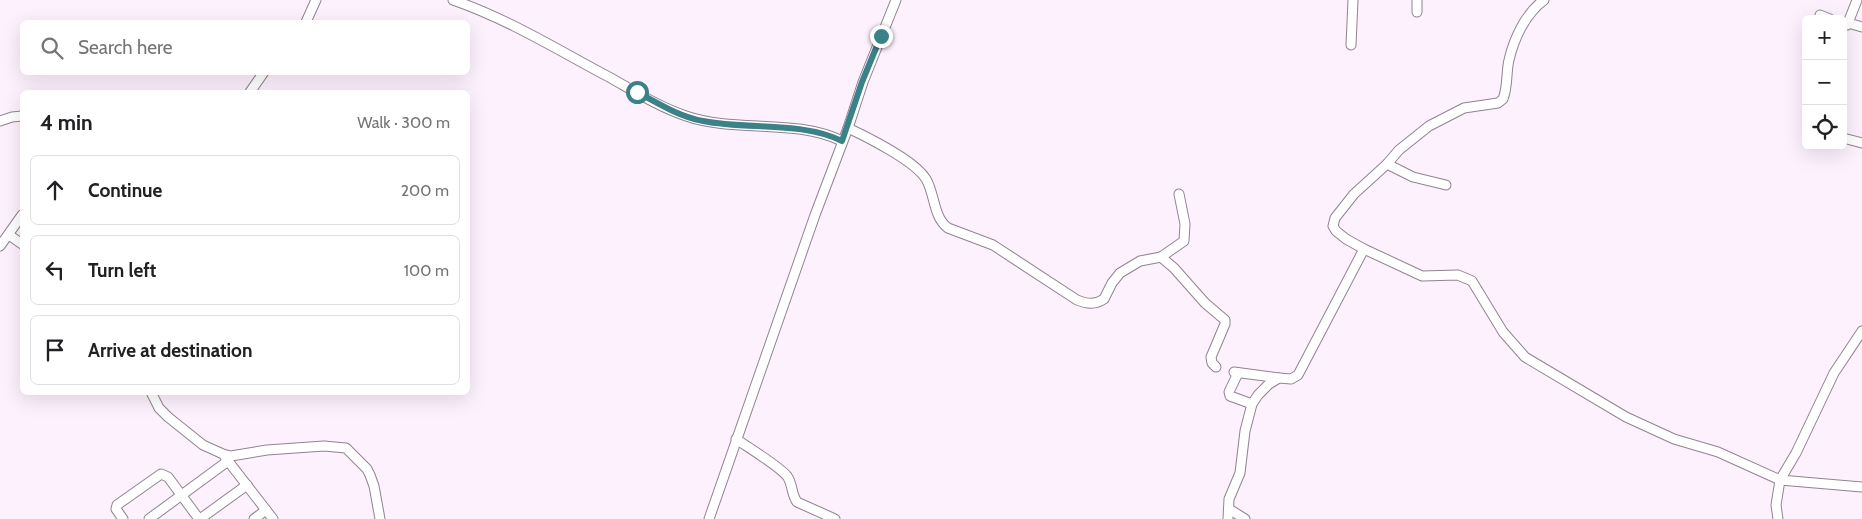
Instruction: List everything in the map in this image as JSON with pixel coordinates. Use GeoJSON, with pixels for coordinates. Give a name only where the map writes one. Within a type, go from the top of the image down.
{"type":"FeatureCollection","features":[{"type":"Feature","properties":{"kind":"street"},"geometry":{"type":"LineString","coordinates":[[307,20],[316,0]]}},
{"type":"Feature","properties":{"kind":"street"},"geometry":{"type":"LineString","coordinates":[[453,0],[524,31],[590,68],[685,116],[702,121],[830,135],[842,141]]}},
{"type":"Feature","properties":{"kind":"street"},"geometry":{"type":"LineString","coordinates":[[709,519],[815,215],[848,128],[862,82],[896,0]]}},
{"type":"Feature","properties":{"kind":"street"},"geometry":{"type":"LineString","coordinates":[[1351,45],[1353,0]]}},
{"type":"Feature","properties":{"kind":"street"},"geometry":{"type":"LineString","coordinates":[[1417,0],[1417,12]]}},
{"type":"Feature","properties":{"kind":"street"},"geometry":{"type":"LineString","coordinates":[[1544,0],[1535,7],[1527,18],[1513,49],[1509,60],[1503,99],[1498,103],[1478,105],[1452,114],[1429,126],[1399,150],[1387,164],[1354,194],[1333,222],[1336,231],[1364,249],[1422,276],[1458,275],[1467,278],[1477,287],[1503,332],[1525,357],[1626,417],[1674,439],[1718,452],[1780,480],[1862,487]]}},
{"type":"Feature","properties":{"kind":"street"},"geometry":{"type":"LineString","coordinates":[[1847,22],[1857,0]]}},
{"type":"Feature","properties":{"kind":"street"},"geometry":{"type":"LineString","coordinates":[[1847,24],[1862,27]]}},
{"type":"Feature","properties":{"kind":"street"},"geometry":{"type":"LineString","coordinates":[[251,90],[262,75]]}},
{"type":"Feature","properties":{"kind":"street"},"geometry":{"type":"LineString","coordinates":[[0,121],[20,116]]}},
{"type":"Feature","properties":{"kind":"street"},"geometry":{"type":"LineString","coordinates":[[848,128],[891,151],[923,175],[943,225],[993,245],[1082,302],[1093,304],[1099,302],[1108,293],[1112,283],[1120,273],[1140,261],[1161,258],[1184,241],[1185,224],[1179,194]]}},
{"type":"Feature","properties":{"kind":"street"},"geometry":{"type":"LineString","coordinates":[[1847,139],[1862,143]]}},
{"type":"Feature","properties":{"kind":"street"},"geometry":{"type":"LineString","coordinates":[[1387,164],[1413,177],[1446,185]]}},
{"type":"Feature","properties":{"kind":"street"},"geometry":{"type":"LineString","coordinates":[[0,246],[20,218]]}},
{"type":"Feature","properties":{"kind":"street"},"geometry":{"type":"LineString","coordinates":[[8,235],[20,243]]}},
{"type":"Feature","properties":{"kind":"street"},"geometry":{"type":"LineString","coordinates":[[1252,404],[1230,396],[1229,392],[1236,373],[1291,380],[1298,375],[1364,249]]}},
{"type":"Feature","properties":{"kind":"street"},"geometry":{"type":"LineString","coordinates":[[1161,258],[1174,268],[1205,303],[1225,320],[1211,357],[1212,363],[1216,367]]}},
{"type":"Feature","properties":{"kind":"street"},"geometry":{"type":"LineString","coordinates":[[1778,519],[1776,505],[1780,480],[1796,452],[1834,373],[1862,331]]}},
{"type":"Feature","properties":{"kind":"street"},"geometry":{"type":"LineString","coordinates":[[1245,519],[1228,514],[1229,498],[1240,473],[1252,404],[1258,394],[1279,378]]}},
{"type":"Feature","properties":{"kind":"street"},"geometry":{"type":"LineString","coordinates":[[152,395],[159,408],[168,417],[202,445],[226,458],[273,519]]}},
{"type":"Feature","properties":{"kind":"street"},"geometry":{"type":"LineString","coordinates":[[736,439],[782,471],[789,480],[797,502],[835,519]]}},
{"type":"Feature","properties":{"kind":"street"},"geometry":{"type":"LineString","coordinates":[[149,519],[226,458],[267,450],[324,446],[346,448],[367,469],[374,486],[380,519]]}},
{"type":"Feature","properties":{"kind":"street"},"geometry":{"type":"LineString","coordinates":[[123,519],[116,510],[118,505],[161,474],[168,477],[199,519],[247,485]]}},
{"type":"Feature","properties":{"kind":"street"},"geometry":{"type":"LineString","coordinates":[[254,519],[266,510]]}},
{"type":"Feature","properties":{"kind":"route"},"geometry":{"type":"LineString","coordinates":[[637,92],[685,116],[702,121],[802,131],[830,135],[842,141],[848,128],[862,82],[881,36]]}}]}
